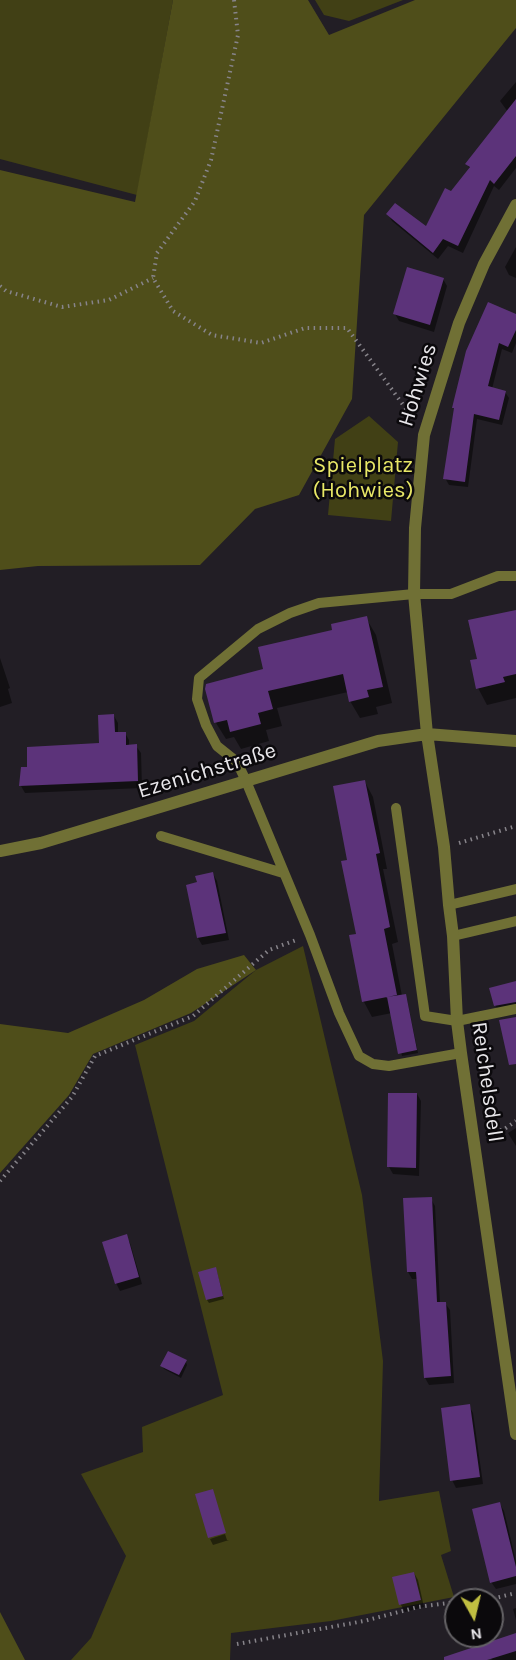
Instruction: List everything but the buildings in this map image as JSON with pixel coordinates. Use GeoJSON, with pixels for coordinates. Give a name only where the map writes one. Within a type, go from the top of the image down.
{"type":"FeatureCollection","features":[{"type":"Feature","properties":{"kind":"street","name":"Hohwies"},"geometry":{"type":"LineString","coordinates":[[427,734],[414,594],[415,528],[424,435],[459,323],[484,264],[516,205]]}},
{"type":"Feature","properties":{"kind":"street","name":"Ezenichstraße"},"geometry":{"type":"LineString","coordinates":[[0,851],[40,843],[378,741],[427,734],[516,741]]}},
{"type":"Feature","properties":{"kind":"street","name":"Reichelsdell"},"geometry":{"type":"LineString","coordinates":[[427,734],[444,847],[461,1053],[516,1434]]}},
{"type":"Feature","properties":{"kind":"lane"},"geometry":{"type":"LineString","coordinates":[[461,1053],[389,1066],[373,1064],[359,1056],[339,1013],[310,935],[246,781],[237,762],[217,746],[206,725],[198,699],[199,678],[258,629],[290,613],[319,603],[414,594],[451,594],[498,576],[516,576]]}},
{"type":"Feature","properties":{"kind":"lane"},"geometry":{"type":"LineString","coordinates":[[396,808],[425,1016],[457,1021],[516,1009]]}},
{"type":"Feature","properties":{"kind":"lane"},"geometry":{"type":"LineString","coordinates":[[161,836],[283,873]]}},
{"type":"Feature","properties":{"kind":"lane"},"geometry":{"type":"LineString","coordinates":[[448,905],[516,889]]}},
{"type":"Feature","properties":{"kind":"lane"},"geometry":{"type":"LineString","coordinates":[[453,936],[516,921]]}},
{"type":"Feature","properties":{"kind":"path"},"geometry":{"type":"LineString","coordinates":[[234,0],[238,35],[211,160],[195,201],[157,253],[153,278],[173,311],[212,335],[261,343],[305,328],[347,328],[424,435]]}},
{"type":"Feature","properties":{"kind":"path"},"geometry":{"type":"LineString","coordinates":[[0,286],[6,291],[62,308],[109,300],[153,278]]}},
{"type":"Feature","properties":{"kind":"path"},"geometry":{"type":"LineString","coordinates":[[444,847],[516,826]]}},
{"type":"Feature","properties":{"kind":"path"},"geometry":{"type":"LineString","coordinates":[[0,1181],[72,1097],[95,1056],[193,1016],[269,950],[310,935]]}},
{"type":"Feature","properties":{"kind":"path"},"geometry":{"type":"LineString","coordinates":[[472,1133],[503,1130],[516,1121]]}},
{"type":"Feature","properties":{"kind":"path"},"geometry":{"type":"LineString","coordinates":[[237,1644],[444,1604]]}},
{"type":"Feature","properties":{"kind":"green space"},"geometry":{"type":"Polygon","coordinates":[[[0,0],[173,0],[137,195],[0,159],[0,0]]]}},
{"type":"Feature","properties":{"kind":"green space"},"geometry":{"type":"Polygon","coordinates":[[[315,0],[403,0],[349,21],[324,15],[315,0]]]}},
{"type":"Feature","properties":{"kind":"green space","name":"Spielplatz (Hohwies)"},"geometry":{"type":"Polygon","coordinates":[[[369,416],[398,442],[391,521],[328,515],[335,439],[369,416]]]}},
{"type":"Feature","properties":{"kind":"green space"},"geometry":{"type":"Polygon","coordinates":[[[303,946],[362,1195],[383,1361],[379,1501],[439,1491],[451,1551],[441,1555],[451,1588],[444,1588],[444,1599],[331,1621],[231,1633],[230,1660],[71,1660],[91,1638],[126,1556],[81,1474],[143,1452],[142,1427],[223,1395],[135,1045],[194,1021],[256,970],[303,946]]]}},
{"type":"Feature","properties":{"kind":"shaded area"},"geometry":{"type":"Polygon","coordinates":[[[173,0],[308,0],[329,35],[415,0],[516,0],[516,28],[364,215],[352,399],[299,495],[255,509],[200,565],[38,566],[0,570],[0,170],[135,202],[173,0]]]}},
{"type":"Feature","properties":{"kind":"shaded area"},"geometry":{"type":"Polygon","coordinates":[[[244,955],[256,970],[191,1013],[93,1054],[69,1095],[0,1173],[0,1024],[68,1033],[144,1000],[197,969],[244,955]]]}},
{"type":"Feature","properties":{"kind":"shaded area"},"geometry":{"type":"Polygon","coordinates":[[[0,1612],[25,1660],[0,1660],[0,1612]]]}}]}
